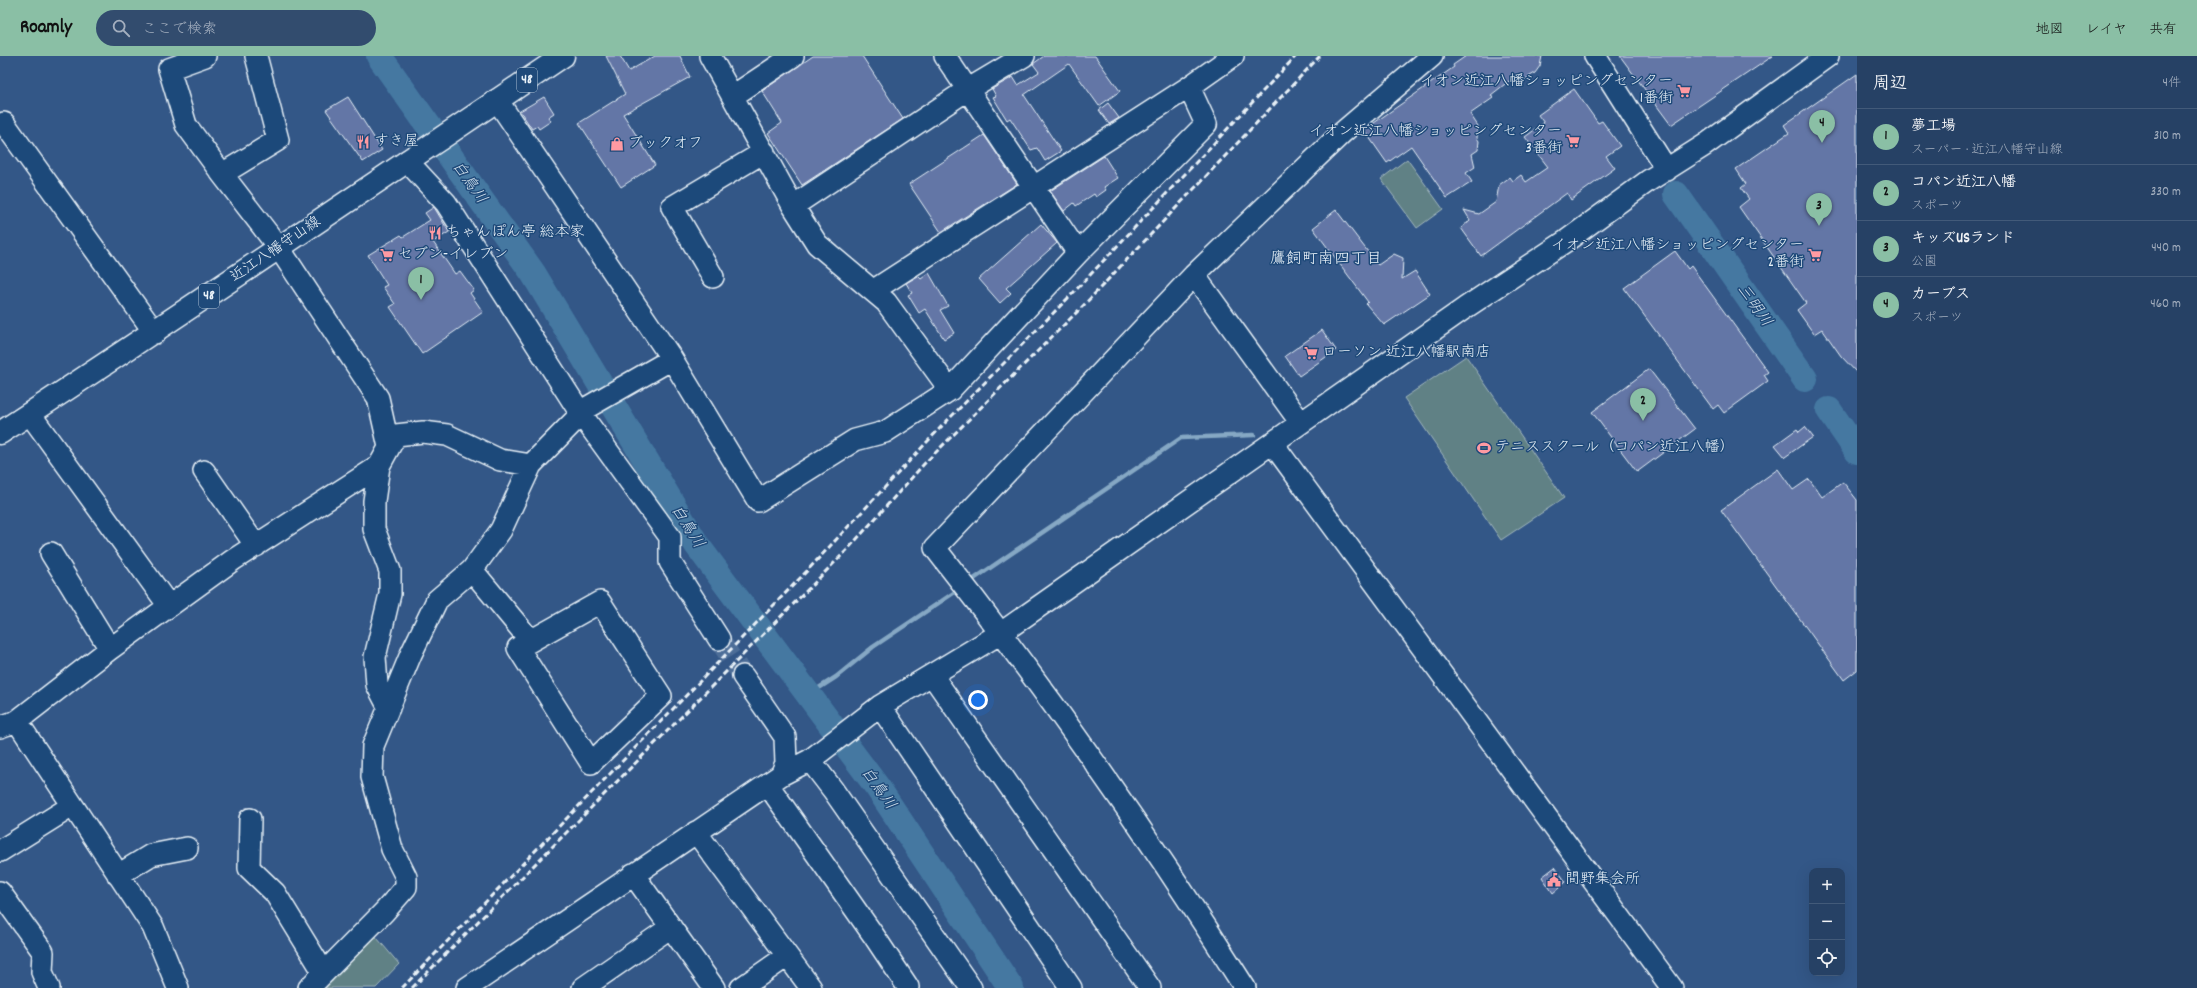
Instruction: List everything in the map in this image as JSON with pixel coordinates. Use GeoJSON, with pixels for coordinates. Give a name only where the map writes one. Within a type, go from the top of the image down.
{"type":"FeatureCollection","features":[{"type":"Feature","properties":{"kind":"main road","name":"48"},"geometry":{"type":"LineString","coordinates":[[494,102],[563,56]]}},
{"type":"Feature","properties":{"kind":"main road","name":"近江八幡守山線"},"geometry":{"type":"LineString","coordinates":[[0,433],[155,332],[494,102]]}},
{"type":"Feature","properties":{"kind":"street"},"geometry":{"type":"LineString","coordinates":[[205,56],[170,69],[186,125],[279,248],[378,398],[389,447]]}},
{"type":"Feature","properties":{"kind":"street"},"geometry":{"type":"LineString","coordinates":[[222,174],[278,140],[256,56]]}},
{"type":"Feature","properties":{"kind":"street"},"geometry":{"type":"LineString","coordinates":[[710,56],[793,206],[817,244],[874,290],[886,302],[950,390]]}},
{"type":"Feature","properties":{"kind":"street"},"geometry":{"type":"LineString","coordinates":[[733,96],[793,56]]}},
{"type":"Feature","properties":{"kind":"street"},"geometry":{"type":"LineString","coordinates":[[945,56],[1035,187],[1078,253]]}},
{"type":"Feature","properties":{"kind":"street"},"geometry":{"type":"LineString","coordinates":[[793,206],[967,90],[1024,56]]}},
{"type":"Feature","properties":{"kind":"street"},"geometry":{"type":"LineString","coordinates":[[874,290],[1189,87],[1233,56]]}},
{"type":"Feature","properties":{"kind":"street"},"geometry":{"type":"LineString","coordinates":[[1245,988],[1184,892],[1001,633],[935,548],[1194,275],[1343,132],[1432,56]]}},
{"type":"Feature","properties":{"kind":"street"},"geometry":{"type":"LineString","coordinates":[[1595,56],[1667,170]]}},
{"type":"Feature","properties":{"kind":"street"},"geometry":{"type":"LineString","coordinates":[[468,988],[493,982],[633,874],[774,780],[810,760],[880,706],[1001,633],[1465,308],[1566,241],[1648,181],[1667,170],[1828,56]]}},
{"type":"Feature","properties":{"kind":"street"},"geometry":{"type":"LineString","coordinates":[[494,102],[672,359],[758,501],[855,440],[885,432],[950,390],[1078,253],[1206,124],[1189,87]]}},
{"type":"Feature","properties":{"kind":"street"},"geometry":{"type":"LineString","coordinates":[[4,123],[155,332]]}},
{"type":"Feature","properties":{"kind":"street"},"geometry":{"type":"LineString","coordinates":[[713,277],[672,207],[764,152]]}},
{"type":"Feature","properties":{"kind":"street"},"geometry":{"type":"LineString","coordinates":[[411,158],[446,203],[584,411],[670,537],[670,562],[719,639]]}},
{"type":"Feature","properties":{"kind":"street"},"geometry":{"type":"LineString","coordinates":[[1194,275],[1301,423]]}},
{"type":"Feature","properties":{"kind":"street"},"geometry":{"type":"LineString","coordinates":[[309,988],[384,912],[406,887],[406,877],[392,849],[372,777],[373,746],[411,654],[437,600],[472,570],[501,530],[531,465],[584,411],[672,359]]}},
{"type":"Feature","properties":{"kind":"street"},"geometry":{"type":"LineString","coordinates":[[30,414],[169,606]]}},
{"type":"Feature","properties":{"kind":"street"},"geometry":{"type":"LineString","coordinates":[[389,708],[377,685],[376,657],[390,594],[390,570],[374,528],[374,501],[379,466],[396,435],[423,432],[447,435],[500,460],[531,465]]}},
{"type":"Feature","properties":{"kind":"street"},"geometry":{"type":"LineString","coordinates":[[1272,444],[1672,988]]}},
{"type":"Feature","properties":{"kind":"street"},"geometry":{"type":"LineString","coordinates":[[178,988],[153,927],[72,806],[8,724],[169,606],[256,546],[379,466]]}},
{"type":"Feature","properties":{"kind":"street"},"geometry":{"type":"LineString","coordinates":[[204,471],[256,546]]}},
{"type":"Feature","properties":{"kind":"street"},"geometry":{"type":"LineString","coordinates":[[51,553],[110,649]]}},
{"type":"Feature","properties":{"kind":"street"},"geometry":{"type":"LineString","coordinates":[[472,570],[530,640]]}},
{"type":"Feature","properties":{"kind":"street"},"geometry":{"type":"LineString","coordinates":[[600,602],[661,696],[591,763],[518,648],[530,640],[600,602]]}},
{"type":"Feature","properties":{"kind":"street"},"geometry":{"type":"LineString","coordinates":[[932,675],[1150,988]]}},
{"type":"Feature","properties":{"kind":"street"},"geometry":{"type":"LineString","coordinates":[[743,676],[785,737],[786,763],[774,780]]}},
{"type":"Feature","properties":{"kind":"street"},"geometry":{"type":"LineString","coordinates":[[880,706],[1071,988]]}},
{"type":"Feature","properties":{"kind":"street"},"geometry":{"type":"LineString","coordinates":[[810,760],[833,790],[971,988]]}},
{"type":"Feature","properties":{"kind":"street"},"geometry":{"type":"LineString","coordinates":[[774,780],[908,987]]}},
{"type":"Feature","properties":{"kind":"street"},"geometry":{"type":"LineString","coordinates":[[0,851],[72,806]]}},
{"type":"Feature","properties":{"kind":"street"},"geometry":{"type":"LineString","coordinates":[[250,819],[249,868],[275,893],[324,972]]}},
{"type":"Feature","properties":{"kind":"street"},"geometry":{"type":"LineString","coordinates":[[696,832],[811,988]]}},
{"type":"Feature","properties":{"kind":"street"},"geometry":{"type":"LineString","coordinates":[[118,875],[151,855],[187,848]]}},
{"type":"Feature","properties":{"kind":"street"},"geometry":{"type":"LineString","coordinates":[[633,874],[714,988]]}},
{"type":"Feature","properties":{"kind":"street"},"geometry":{"type":"LineString","coordinates":[[0,892],[43,952],[42,972],[49,988]]}},
{"type":"Feature","properties":{"kind":"street"},"geometry":{"type":"LineString","coordinates":[[583,988],[671,927]]}},
{"type":"Feature","properties":{"kind":"street"},"geometry":{"type":"LineString","coordinates":[[741,988],[787,956]]}},
{"type":"Feature","properties":{"kind":"green space"},"geometry":{"type":"Polygon","coordinates":[[[1407,159],[1443,209],[1417,228],[1381,179],[1407,159]]]}},
{"type":"Feature","properties":{"kind":"green space","name":"テニススクール（コパン近江八幡）"},"geometry":{"type":"Polygon","coordinates":[[[1466,356],[1564,498],[1501,540],[1404,398],[1466,356]]]}},
{"type":"Feature","properties":{"kind":"green space"},"geometry":{"type":"Polygon","coordinates":[[[372,932],[399,964],[376,988],[320,988],[372,932]]]}},
{"type":"Feature","properties":{"kind":"building"},"geometry":{"type":"Polygon","coordinates":[[[606,56],[620,56],[629,71],[655,56],[680,56],[690,77],[623,114],[655,165],[621,187],[579,123],[625,94],[606,56]]]}},
{"type":"Feature","properties":{"kind":"building"},"geometry":{"type":"Polygon","coordinates":[[[813,56],[862,56],[903,119],[802,185],[768,133],[782,123],[762,91],[813,56]]]}},
{"type":"Feature","properties":{"kind":"building"},"geometry":{"type":"Polygon","coordinates":[[[1044,56],[1095,56],[1120,91],[1099,106],[1069,64],[1024,95],[1061,151],[1045,161],[1037,148],[1031,150],[1010,118],[1007,120],[993,97],[996,96],[992,89],[1013,77],[1018,85],[1039,72],[1033,64],[1044,56]]]}},
{"type":"Feature","properties":{"kind":"building"},"geometry":{"type":"Polygon","coordinates":[[[1466,56],[1542,56],[1540,66],[1535,73],[1522,81],[1509,81],[1491,95],[1493,98],[1470,114],[1478,126],[1477,138],[1479,141],[1478,150],[1472,154],[1475,167],[1466,173],[1472,182],[1447,198],[1411,146],[1387,163],[1364,130],[1454,67],[1453,65],[1466,56]]]}},
{"type":"Feature","properties":{"kind":"building","name":"イオン近江八幡ショッピングセンター 1番街"},"geometry":{"type":"Polygon","coordinates":[[[1620,56],[1773,56],[1671,125],[1620,56]]]}},
{"type":"Feature","properties":{"kind":"building","name":"イオン近江八幡ショッピングセンター 2番街"},"geometry":{"type":"Polygon","coordinates":[[[1857,74],[1857,373],[1841,356],[1822,329],[1814,334],[1797,310],[1806,303],[1739,207],[1749,199],[1741,188],[1746,184],[1736,169],[1789,133],[1784,125],[1857,74]]]}},
{"type":"Feature","properties":{"kind":"building"},"geometry":{"type":"Polygon","coordinates":[[[1574,89],[1598,123],[1602,121],[1620,146],[1606,156],[1615,168],[1571,200],[1567,193],[1481,256],[1461,228],[1470,220],[1464,210],[1479,214],[1496,202],[1499,185],[1510,177],[1513,181],[1521,175],[1526,182],[1548,167],[1525,137],[1544,123],[1538,115],[1574,89]]]}},
{"type":"Feature","properties":{"kind":"building"},"geometry":{"type":"Polygon","coordinates":[[[348,97],[382,150],[363,162],[326,110],[348,97]]]}},
{"type":"Feature","properties":{"kind":"building"},"geometry":{"type":"Polygon","coordinates":[[[544,97],[554,113],[548,117],[551,121],[539,129],[537,126],[532,129],[520,111],[544,97]]]}},
{"type":"Feature","properties":{"kind":"building"},"geometry":{"type":"Polygon","coordinates":[[[1108,103],[1119,118],[1109,124],[1099,110],[1108,103]]]}},
{"type":"Feature","properties":{"kind":"building"},"geometry":{"type":"Polygon","coordinates":[[[984,135],[1017,184],[941,232],[909,184],[984,135]]]}},
{"type":"Feature","properties":{"kind":"building"},"geometry":{"type":"Polygon","coordinates":[[[1104,156],[1118,178],[1104,187],[1106,190],[1096,197],[1094,194],[1076,206],[1074,203],[1064,211],[1050,191],[1104,156]]]}},
{"type":"Feature","properties":{"kind":"building"},"geometry":{"type":"Polygon","coordinates":[[[434,207],[449,232],[433,242],[455,274],[460,271],[474,290],[470,293],[483,312],[422,354],[390,307],[395,304],[383,287],[387,285],[368,255],[401,235],[403,237],[430,220],[425,213],[434,207]]]}},
{"type":"Feature","properties":{"kind":"building"},"geometry":{"type":"Polygon","coordinates":[[[1336,210],[1378,265],[1394,254],[1403,258],[1402,279],[1415,271],[1430,294],[1384,325],[1366,304],[1368,302],[1313,228],[1336,210]]]}},
{"type":"Feature","properties":{"kind":"building"},"geometry":{"type":"Polygon","coordinates":[[[1041,224],[1057,243],[1006,288],[1011,293],[1000,303],[979,279],[1041,224]]]}},
{"type":"Feature","properties":{"kind":"building"},"geometry":{"type":"Polygon","coordinates":[[[1675,251],[1688,269],[1691,266],[1768,372],[1764,375],[1768,381],[1724,413],[1718,405],[1713,409],[1624,288],[1675,251]]]}},
{"type":"Feature","properties":{"kind":"building"},"geometry":{"type":"Polygon","coordinates":[[[929,273],[948,306],[940,310],[954,333],[944,339],[925,309],[919,313],[908,295],[912,293],[906,283],[918,276],[921,279],[929,273]]]}},
{"type":"Feature","properties":{"kind":"building","name":"ローソン 近江八幡駅南店"},"geometry":{"type":"Polygon","coordinates":[[[1322,330],[1336,350],[1299,376],[1285,356],[1322,330]]]}},
{"type":"Feature","properties":{"kind":"building"},"geometry":{"type":"Polygon","coordinates":[[[1649,369],[1695,429],[1637,472],[1592,412],[1649,369]]]}},
{"type":"Feature","properties":{"kind":"building"},"geometry":{"type":"Polygon","coordinates":[[[1805,427],[1813,437],[1785,457],[1775,445],[1797,429],[1799,432],[1805,427]]]}},
{"type":"Feature","properties":{"kind":"building"},"geometry":{"type":"Polygon","coordinates":[[[1778,469],[1793,490],[1809,479],[1822,497],[1843,482],[1857,500],[1857,670],[1844,680],[1721,510],[1778,469]]]}},
{"type":"Feature","properties":{"kind":"building","name":"間野集会所"},"geometry":{"type":"Polygon","coordinates":[[[1555,867],[1566,882],[1553,893],[1542,877],[1555,867]]]}},
{"type":"Feature","properties":{"kind":"waterway","name":"白鳥川"},"geometry":{"type":"LineString","coordinates":[[379,56],[533,273],[697,545],[878,788],[1011,988]]}},
{"type":"Feature","properties":{"kind":"waterway","name":"三明川"},"geometry":{"type":"LineString","coordinates":[[1676,194],[1805,379]]}},
{"type":"Feature","properties":{"kind":"waterway","name":"三明川"},"geometry":{"type":"LineString","coordinates":[[1829,410],[1857,451]]}},
{"type":"Feature","properties":{"kind":"waterway"},"geometry":{"type":"LineString","coordinates":[[968,583],[1181,438],[1254,435]]}},
{"type":"Feature","properties":{"kind":"waterway"},"geometry":{"type":"LineString","coordinates":[[808,695],[836,677],[873,647],[961,588]]}},
{"type":"Feature","properties":{"kind":"tunnel"},"geometry":{"type":"LineString","coordinates":[[719,639],[743,676]]}},
{"type":"Feature","properties":{"kind":"railway"},"geometry":{"type":"LineString","coordinates":[[402,988],[805,573],[941,427],[1074,292],[1296,56]]}},
{"type":"Feature","properties":{"kind":"railway"},"geometry":{"type":"LineString","coordinates":[[412,988],[848,549],[924,464],[1082,307],[1320,56]]}},
{"type":"Feature","properties":{"kind":"place","name":"イオン近江八幡ショッピングセンター 1番街"},"geometry":{"type":"Point","coordinates":[1684,91]}},
{"type":"Feature","properties":{"kind":"place","name":"イオン近江八幡ショッピングセンター 3番街"},"geometry":{"type":"Point","coordinates":[1573,141]}},
{"type":"Feature","properties":{"kind":"place","name":"すき屋"},"geometry":{"type":"Point","coordinates":[363,142]}},
{"type":"Feature","properties":{"kind":"place","name":"カーブス"},"geometry":{"type":"Point","coordinates":[1822,143]}},
{"type":"Feature","properties":{"kind":"place","name":"ブックオフ"},"geometry":{"type":"Point","coordinates":[617,144]}},
{"type":"Feature","properties":{"kind":"place","name":"キッズUSランド"},"geometry":{"type":"Point","coordinates":[1819,226]}},
{"type":"Feature","properties":{"kind":"place","name":"ちゃんぽん亭 総本家"},"geometry":{"type":"Point","coordinates":[435,233]}},
{"type":"Feature","properties":{"kind":"place","name":"セブン-イレブン"},"geometry":{"type":"Point","coordinates":[387,255]}},
{"type":"Feature","properties":{"kind":"place","name":"イオン近江八幡ショッピングセンター 2番街"},"geometry":{"type":"Point","coordinates":[1815,255]}},
{"type":"Feature","properties":{"kind":"place","name":"夢工場"},"geometry":{"type":"Point","coordinates":[421,300]}},
{"type":"Feature","properties":{"kind":"place","name":"ローソン 近江八幡駅南店"},"geometry":{"type":"Point","coordinates":[1311,353]}},
{"type":"Feature","properties":{"kind":"place","name":"コパン近江八幡"},"geometry":{"type":"Point","coordinates":[1643,421]}},
{"type":"Feature","properties":{"kind":"place","name":"テニススクール（コパン近江八幡）"},"geometry":{"type":"Point","coordinates":[1484,448]}},
{"type":"Feature","properties":{"kind":"place","name":"間野集会所"},"geometry":{"type":"Point","coordinates":[1554,880]}},
{"type":"Feature","properties":{"kind":"district","name":"鷹飼町南四丁目"},"geometry":{"type":"Point","coordinates":[1326,259]}}]}
